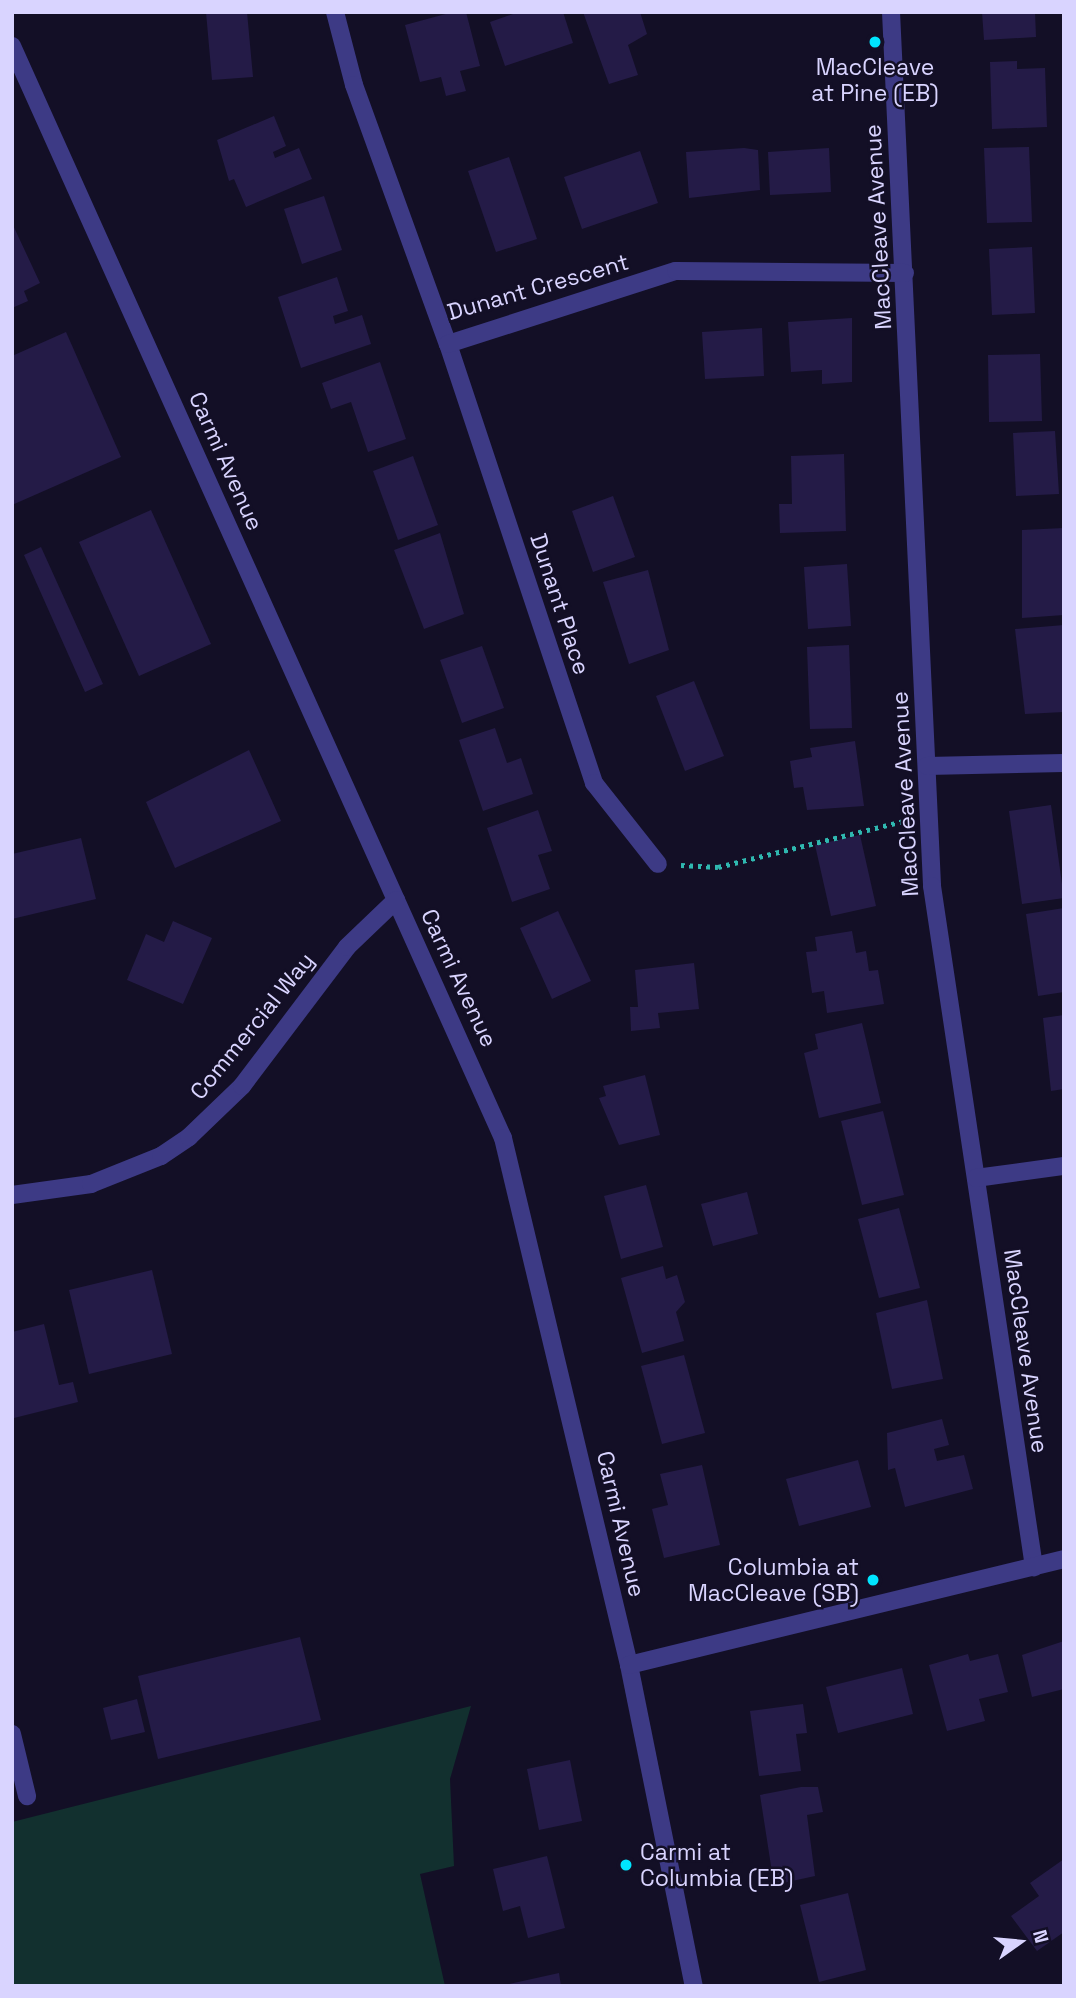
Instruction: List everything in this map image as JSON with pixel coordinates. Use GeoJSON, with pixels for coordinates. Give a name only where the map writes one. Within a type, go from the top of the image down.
{"type":"FeatureCollection","features":[{"type":"Feature","properties":{"kind":"street","name":"Dunant Crescent"},"geometry":{"type":"LineString","coordinates":[[335,12],[354,85],[448,344],[676,271],[905,272]]}},
{"type":"Feature","properties":{"kind":"street","name":"MacCleave Avenue"},"geometry":{"type":"LineString","coordinates":[[891,12],[932,886],[1034,1567]]}},
{"type":"Feature","properties":{"kind":"street","name":"Carmi Avenue"},"geometry":{"type":"LineString","coordinates":[[12,46],[503,1138],[628,1665],[694,1986]]}},
{"type":"Feature","properties":{"kind":"street","name":"Dunant Place"},"geometry":{"type":"LineString","coordinates":[[448,344],[594,782],[658,864]]}},
{"type":"Feature","properties":{"kind":"street"},"geometry":{"type":"LineString","coordinates":[[927,766],[1064,763]]}},
{"type":"Feature","properties":{"kind":"street","name":"Commercial Way"},"geometry":{"type":"LineString","coordinates":[[12,1195],[102,1180],[161,1156],[189,1138],[242,1086],[346,947],[396,900]]}},
{"type":"Feature","properties":{"kind":"street"},"geometry":{"type":"LineString","coordinates":[[976,1178],[1064,1166]]}},
{"type":"Feature","properties":{"kind":"street"},"geometry":{"type":"LineString","coordinates":[[628,1665],[1064,1559]]}},
{"type":"Feature","properties":{"kind":"street"},"geometry":{"type":"LineString","coordinates":[[12,1734],[27,1796]]}},
{"type":"Feature","properties":{"kind":"path"},"geometry":{"type":"LineString","coordinates":[[658,864],[718,867],[929,815]]}},
{"type":"Feature","properties":{"kind":"green space"},"geometry":{"type":"Polygon","coordinates":[[[471,1706],[450,1779],[454,1866],[420,1874],[445,1986],[12,1986],[12,1822],[471,1706]]]}},
{"type":"Feature","properties":{"kind":"building"},"geometry":{"type":"Polygon","coordinates":[[[206,12],[247,12],[253,77],[212,80],[206,12]]]}},
{"type":"Feature","properties":{"kind":"building"},"geometry":{"type":"Polygon","coordinates":[[[453,12],[466,12],[480,66],[460,71],[466,91],[446,96],[441,77],[420,82],[405,25],[453,12]]]}},
{"type":"Feature","properties":{"kind":"building"},"geometry":{"type":"Polygon","coordinates":[[[519,12],[563,12],[573,43],[505,66],[490,22],[519,12]]]}},
{"type":"Feature","properties":{"kind":"building"},"geometry":{"type":"Polygon","coordinates":[[[583,12],[640,12],[647,34],[628,45],[638,75],[609,84],[583,12]]]}},
{"type":"Feature","properties":{"kind":"building"},"geometry":{"type":"Polygon","coordinates":[[[982,12],[1035,12],[1036,37],[984,40],[982,12]]]}},
{"type":"Feature","properties":{"kind":"building"},"geometry":{"type":"Polygon","coordinates":[[[1017,61],[1017,69],[1045,68],[1047,127],[992,129],[990,62],[1017,61]]]}},
{"type":"Feature","properties":{"kind":"building"},"geometry":{"type":"Polygon","coordinates":[[[274,116],[286,146],[273,152],[275,158],[299,148],[312,179],[246,207],[234,179],[229,181],[217,140],[274,116]]]}},
{"type":"Feature","properties":{"kind":"building"},"geometry":{"type":"Polygon","coordinates":[[[1029,147],[1032,222],[987,223],[984,148],[1029,147]]]}},
{"type":"Feature","properties":{"kind":"building"},"geometry":{"type":"Polygon","coordinates":[[[744,148],[758,150],[760,190],[689,198],[686,152],[744,148]]]}},
{"type":"Feature","properties":{"kind":"building"},"geometry":{"type":"Polygon","coordinates":[[[829,148],[831,192],[770,195],[768,152],[829,148]]]}},
{"type":"Feature","properties":{"kind":"building"},"geometry":{"type":"Polygon","coordinates":[[[640,151],[658,203],[582,229],[564,177],[640,151]]]}},
{"type":"Feature","properties":{"kind":"building"},"geometry":{"type":"Polygon","coordinates":[[[509,157],[537,239],[496,252],[468,171],[509,157]]]}},
{"type":"Feature","properties":{"kind":"building"},"geometry":{"type":"Polygon","coordinates":[[[324,196],[342,250],[302,264],[284,209],[324,196]]]}},
{"type":"Feature","properties":{"kind":"building"},"geometry":{"type":"Polygon","coordinates":[[[12,223],[40,283],[24,291],[28,301],[12,308],[12,223]]]}},
{"type":"Feature","properties":{"kind":"building"},"geometry":{"type":"Polygon","coordinates":[[[1032,247],[1035,313],[992,315],[989,249],[1032,247]]]}},
{"type":"Feature","properties":{"kind":"building"},"geometry":{"type":"Polygon","coordinates":[[[337,277],[348,311],[333,316],[335,324],[362,315],[371,344],[301,368],[278,297],[337,277]]]}},
{"type":"Feature","properties":{"kind":"building"},"geometry":{"type":"Polygon","coordinates":[[[852,318],[852,382],[822,384],[822,370],[791,372],[788,322],[852,318]]]}},
{"type":"Feature","properties":{"kind":"building"},"geometry":{"type":"Polygon","coordinates":[[[762,328],[764,376],[705,379],[702,332],[762,328]]]}},
{"type":"Feature","properties":{"kind":"building"},"geometry":{"type":"Polygon","coordinates":[[[66,332],[121,457],[12,505],[12,356],[66,332]]]}},
{"type":"Feature","properties":{"kind":"building"},"geometry":{"type":"Polygon","coordinates":[[[1040,354],[1042,421],[989,422],[988,355],[1040,354]]]}},
{"type":"Feature","properties":{"kind":"building"},"geometry":{"type":"Polygon","coordinates":[[[380,362],[406,439],[368,452],[351,402],[331,409],[322,383],[380,362]]]}},
{"type":"Feature","properties":{"kind":"building"},"geometry":{"type":"Polygon","coordinates":[[[1055,431],[1059,494],[1016,496],[1013,433],[1055,431]]]}},
{"type":"Feature","properties":{"kind":"building"},"geometry":{"type":"Polygon","coordinates":[[[844,454],[846,531],[780,533],[779,504],[792,504],[791,456],[844,454]]]}},
{"type":"Feature","properties":{"kind":"building"},"geometry":{"type":"Polygon","coordinates":[[[413,456],[438,525],[398,540],[373,471],[413,456]]]}},
{"type":"Feature","properties":{"kind":"building"},"geometry":{"type":"Polygon","coordinates":[[[613,496],[635,557],[593,572],[572,511],[613,496]]]}},
{"type":"Feature","properties":{"kind":"building"},"geometry":{"type":"Polygon","coordinates":[[[151,510],[211,644],[139,676],[79,542],[151,510]]]}},
{"type":"Feature","properties":{"kind":"building"},"geometry":{"type":"Polygon","coordinates":[[[1064,528],[1064,615],[1022,618],[1022,530],[1064,528]]]}},
{"type":"Feature","properties":{"kind":"building"},"geometry":{"type":"Polygon","coordinates":[[[440,533],[464,614],[424,629],[394,550],[440,533]]]}},
{"type":"Feature","properties":{"kind":"building"},"geometry":{"type":"Polygon","coordinates":[[[41,547],[103,684],[85,692],[24,555],[41,547]]]}},
{"type":"Feature","properties":{"kind":"building"},"geometry":{"type":"Polygon","coordinates":[[[847,564],[851,626],[808,629],[804,567],[847,564]]]}},
{"type":"Feature","properties":{"kind":"building"},"geometry":{"type":"Polygon","coordinates":[[[648,570],[669,650],[629,664],[603,582],[648,570]]]}},
{"type":"Feature","properties":{"kind":"building"},"geometry":{"type":"Polygon","coordinates":[[[1064,625],[1064,712],[1025,714],[1015,629],[1064,625]]]}},
{"type":"Feature","properties":{"kind":"building"},"geometry":{"type":"Polygon","coordinates":[[[849,645],[852,728],[810,729],[807,647],[849,645]]]}},
{"type":"Feature","properties":{"kind":"building"},"geometry":{"type":"Polygon","coordinates":[[[482,646],[504,708],[462,723],[440,660],[482,646]]]}},
{"type":"Feature","properties":{"kind":"building"},"geometry":{"type":"Polygon","coordinates":[[[694,681],[724,756],[685,771],[656,696],[694,681]]]}},
{"type":"Feature","properties":{"kind":"building"},"geometry":{"type":"Polygon","coordinates":[[[495,728],[507,763],[521,758],[533,794],[483,811],[459,740],[495,728]]]}},
{"type":"Feature","properties":{"kind":"building"},"geometry":{"type":"Polygon","coordinates":[[[855,741],[864,806],[807,810],[803,787],[794,788],[790,761],[812,757],[810,748],[855,741]]]}},
{"type":"Feature","properties":{"kind":"building"},"geometry":{"type":"Polygon","coordinates":[[[249,750],[281,821],[175,868],[146,802],[249,750]]]}},
{"type":"Feature","properties":{"kind":"building"},"geometry":{"type":"Polygon","coordinates":[[[1051,805],[1064,898],[1022,904],[1009,811],[1051,805]]]}},
{"type":"Feature","properties":{"kind":"building"},"geometry":{"type":"Polygon","coordinates":[[[538,810],[552,851],[538,855],[550,889],[512,902],[487,828],[538,810]]]}},
{"type":"Feature","properties":{"kind":"building"},"geometry":{"type":"Polygon","coordinates":[[[860,835],[876,906],[831,916],[815,845],[860,835]]]}},
{"type":"Feature","properties":{"kind":"building"},"geometry":{"type":"Polygon","coordinates":[[[81,838],[96,899],[12,919],[12,854],[81,838]]]}},
{"type":"Feature","properties":{"kind":"building"},"geometry":{"type":"Polygon","coordinates":[[[1064,908],[1064,992],[1038,996],[1026,914],[1064,908]]]}},
{"type":"Feature","properties":{"kind":"building"},"geometry":{"type":"Polygon","coordinates":[[[558,911],[591,981],[552,999],[520,928],[558,911]]]}},
{"type":"Feature","properties":{"kind":"building"},"geometry":{"type":"Polygon","coordinates":[[[173,921],[212,938],[183,1004],[127,980],[146,934],[164,942],[173,921]]]}},
{"type":"Feature","properties":{"kind":"building"},"geometry":{"type":"Polygon","coordinates":[[[852,931],[856,953],[866,951],[869,971],[878,970],[884,1004],[827,1013],[824,991],[812,993],[806,952],[817,951],[815,937],[852,931]]]}},
{"type":"Feature","properties":{"kind":"building"},"geometry":{"type":"Polygon","coordinates":[[[694,963],[699,1009],[658,1013],[660,1028],[631,1031],[630,1007],[638,1007],[635,970],[694,963]]]}},
{"type":"Feature","properties":{"kind":"building"},"geometry":{"type":"Polygon","coordinates":[[[1064,1015],[1064,1089],[1051,1091],[1043,1018],[1064,1015]]]}},
{"type":"Feature","properties":{"kind":"building"},"geometry":{"type":"Polygon","coordinates":[[[862,1023],[881,1103],[819,1118],[804,1053],[818,1049],[815,1034],[862,1023]]]}},
{"type":"Feature","properties":{"kind":"building"},"geometry":{"type":"Polygon","coordinates":[[[645,1075],[660,1135],[619,1145],[599,1098],[606,1096],[603,1086],[645,1075]]]}},
{"type":"Feature","properties":{"kind":"building"},"geometry":{"type":"Polygon","coordinates":[[[883,1111],[904,1195],[862,1205],[841,1121],[883,1111]]]}},
{"type":"Feature","properties":{"kind":"building"},"geometry":{"type":"Polygon","coordinates":[[[646,1185],[663,1247],[621,1259],[604,1196],[646,1185]]]}},
{"type":"Feature","properties":{"kind":"building"},"geometry":{"type":"Polygon","coordinates":[[[747,1192],[758,1234],[713,1246],[701,1204],[747,1192]]]}},
{"type":"Feature","properties":{"kind":"building"},"geometry":{"type":"Polygon","coordinates":[[[899,1208],[920,1288],[879,1298],[858,1219],[899,1208]]]}},
{"type":"Feature","properties":{"kind":"building"},"geometry":{"type":"Polygon","coordinates":[[[663,1266],[666,1279],[677,1275],[685,1302],[676,1312],[684,1341],[642,1353],[621,1278],[663,1266]]]}},
{"type":"Feature","properties":{"kind":"building"},"geometry":{"type":"Polygon","coordinates":[[[152,1270],[172,1354],[89,1374],[69,1290],[152,1270]]]}},
{"type":"Feature","properties":{"kind":"building"},"geometry":{"type":"Polygon","coordinates":[[[927,1300],[943,1379],[892,1389],[876,1313],[927,1300]]]}},
{"type":"Feature","properties":{"kind":"building"},"geometry":{"type":"Polygon","coordinates":[[[44,1324],[59,1385],[73,1382],[78,1402],[14,1418],[12,1332],[44,1324]]]}},
{"type":"Feature","properties":{"kind":"building"},"geometry":{"type":"Polygon","coordinates":[[[684,1355],[705,1433],[662,1444],[641,1366],[684,1355]]]}},
{"type":"Feature","properties":{"kind":"building"},"geometry":{"type":"Polygon","coordinates":[[[942,1419],[949,1445],[934,1449],[937,1461],[964,1455],[973,1489],[905,1507],[895,1468],[888,1470],[887,1433],[942,1419]]]}},
{"type":"Feature","properties":{"kind":"building"},"geometry":{"type":"Polygon","coordinates":[[[858,1460],[871,1507],[799,1526],[786,1479],[858,1460]]]}},
{"type":"Feature","properties":{"kind":"building"},"geometry":{"type":"Polygon","coordinates":[[[702,1465],[720,1545],[664,1558],[652,1509],[668,1505],[660,1474],[702,1465]]]}},
{"type":"Feature","properties":{"kind":"building"},"geometry":{"type":"Polygon","coordinates":[[[300,1637],[321,1720],[158,1759],[138,1676],[300,1637]]]}},
{"type":"Feature","properties":{"kind":"building"},"geometry":{"type":"Polygon","coordinates":[[[1064,1641],[1064,1689],[1032,1697],[1022,1655],[1064,1641]]]}},
{"type":"Feature","properties":{"kind":"building"},"geometry":{"type":"Polygon","coordinates":[[[968,1654],[970,1661],[998,1654],[1008,1692],[979,1699],[985,1721],[947,1731],[929,1665],[968,1654]]]}},
{"type":"Feature","properties":{"kind":"building"},"geometry":{"type":"Polygon","coordinates":[[[902,1668],[913,1714],[838,1733],[826,1687],[902,1668]]]}},
{"type":"Feature","properties":{"kind":"building"},"geometry":{"type":"Polygon","coordinates":[[[137,1699],[145,1732],[111,1740],[103,1708],[137,1699]]]}},
{"type":"Feature","properties":{"kind":"building"},"geometry":{"type":"Polygon","coordinates":[[[803,1704],[807,1733],[796,1734],[801,1771],[759,1776],[750,1711],[803,1704]]]}},
{"type":"Feature","properties":{"kind":"building"},"geometry":{"type":"Polygon","coordinates":[[[570,1760],[582,1821],[539,1830],[527,1769],[570,1760]]]}},
{"type":"Feature","properties":{"kind":"building"},"geometry":{"type":"Polygon","coordinates":[[[801,1787],[818,1787],[823,1812],[807,1815],[815,1876],[774,1885],[760,1795],[801,1787]]]}},
{"type":"Feature","properties":{"kind":"building"},"geometry":{"type":"Polygon","coordinates":[[[547,1856],[565,1928],[528,1938],[520,1906],[503,1911],[493,1869],[547,1856]]]}},
{"type":"Feature","properties":{"kind":"building"},"geometry":{"type":"Polygon","coordinates":[[[1064,1859],[1064,1932],[1037,1951],[1011,1916],[1039,1896],[1030,1883],[1064,1859]]]}},
{"type":"Feature","properties":{"kind":"building"},"geometry":{"type":"Polygon","coordinates":[[[848,1893],[866,1970],[819,1982],[800,1905],[848,1893]]]}},
{"type":"Feature","properties":{"kind":"building"},"geometry":{"type":"Polygon","coordinates":[[[559,1973],[561,1986],[505,1986],[505,1985],[559,1973]]]}},
{"type":"Feature","properties":{"kind":"place","name":"MacCleave at Pine (EB)"},"geometry":{"type":"Point","coordinates":[875,42]}},
{"type":"Feature","properties":{"kind":"place","name":"Columbia at MacCleave (SB)"},"geometry":{"type":"Point","coordinates":[873,1580]}},
{"type":"Feature","properties":{"kind":"place","name":"Carmi at Columbia (EB)"},"geometry":{"type":"Point","coordinates":[626,1865]}}]}
